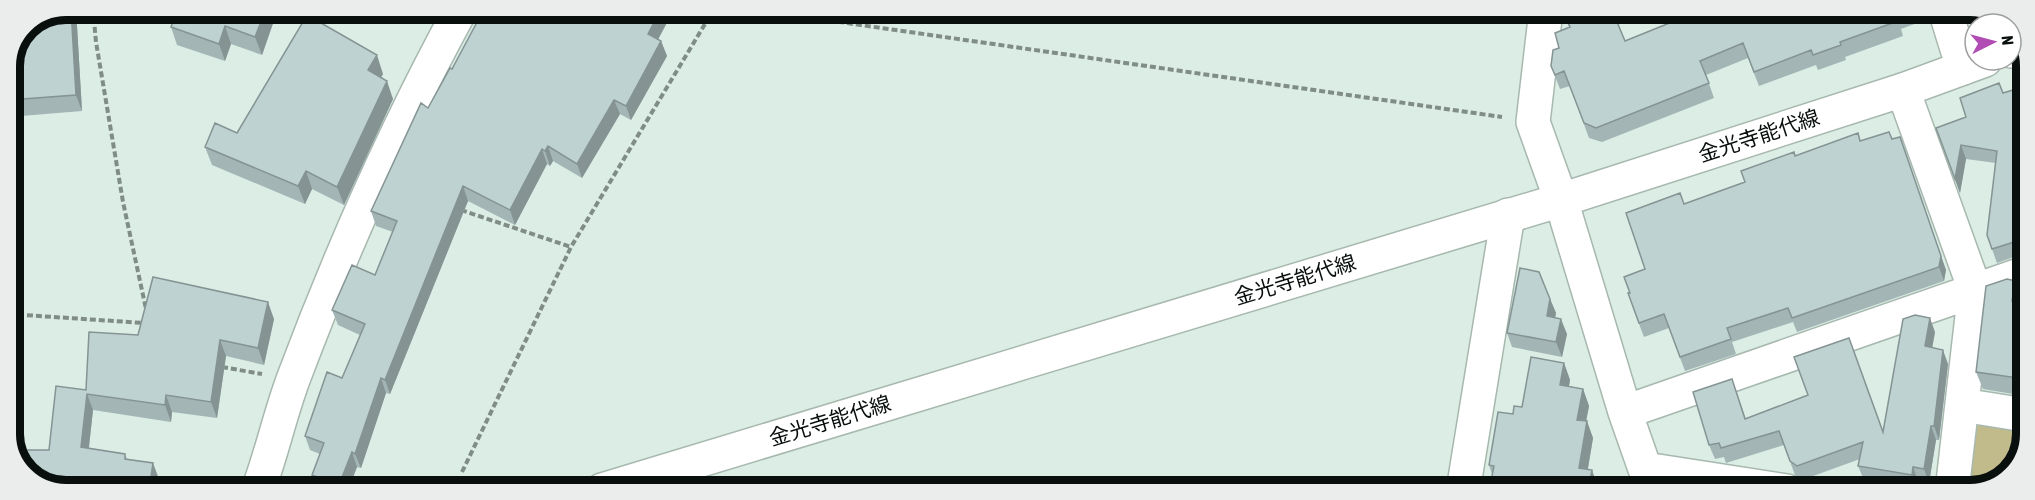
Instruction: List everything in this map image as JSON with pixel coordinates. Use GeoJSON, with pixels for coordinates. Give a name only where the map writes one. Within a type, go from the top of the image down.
{"type":"FeatureCollection","features":[{"type":"Feature","properties":{"kind":"street"},"geometry":{"type":"LineString","coordinates":[[262,480],[293,379],[375,181],[456,20]]}},
{"type":"Feature","properties":{"kind":"street"},"geometry":{"type":"LineString","coordinates":[[1545,20],[1533,122],[1561,200],[1625,412],[1645,469],[1716,480]]}},
{"type":"Feature","properties":{"kind":"street"},"geometry":{"type":"LineString","coordinates":[[1951,20],[1963,43]]}},
{"type":"Feature","properties":{"kind":"street","name":"金光寺能代線"},"geometry":{"type":"LineString","coordinates":[[635,480],[1561,200],[1903,90],[1963,68]]}},
{"type":"Feature","properties":{"kind":"street"},"geometry":{"type":"LineString","coordinates":[[1903,90],[1975,290],[1953,480]]}},
{"type":"Feature","properties":{"kind":"street"},"geometry":{"type":"LineString","coordinates":[[1465,480],[1508,215]]}},
{"type":"Feature","properties":{"kind":"street"},"geometry":{"type":"LineString","coordinates":[[1625,412],[2016,276]]}},
{"type":"Feature","properties":{"kind":"street"},"geometry":{"type":"LineString","coordinates":[[1962,405],[2016,414]]}},
{"type":"Feature","properties":{"kind":"path"},"geometry":{"type":"LineString","coordinates":[[94,20],[123,202],[147,313]]}},
{"type":"Feature","properties":{"kind":"path"},"geometry":{"type":"LineString","coordinates":[[462,472],[571,248],[707,20]]}},
{"type":"Feature","properties":{"kind":"path"},"geometry":{"type":"LineString","coordinates":[[825,20],[1533,122]]}},
{"type":"Feature","properties":{"kind":"path"},"geometry":{"type":"LineString","coordinates":[[451,207],[571,248]]}},
{"type":"Feature","properties":{"kind":"path"},"geometry":{"type":"LineString","coordinates":[[20,315],[148,323]]}},
{"type":"Feature","properties":{"kind":"path"},"geometry":{"type":"LineString","coordinates":[[217,366],[293,379]]}},
{"type":"Feature","properties":{"kind":"shaded area"},"geometry":{"type":"Polygon","coordinates":[[[1988,420],[2016,425],[2013,449],[2000,469],[1978,480],[1962,480],[1970,431],[1988,420]]]}},
{"type":"Feature","properties":{"kind":"building"},"geometry":{"type":"Polygon","coordinates":[[[57,20],[72,20],[76,95],[20,99],[20,57],[23,48],[27,40],[40,27],[57,20]]]}},
{"type":"Feature","properties":{"kind":"building"},"geometry":{"type":"Polygon","coordinates":[[[173,20],[262,20],[255,37],[225,26],[219,44],[171,27],[173,20]]]}},
{"type":"Feature","properties":{"kind":"building"},"geometry":{"type":"Polygon","coordinates":[[[304,20],[316,20],[377,55],[368,70],[387,81],[337,187],[306,171],[298,186],[205,147],[215,123],[237,133],[304,20]]]}},
{"type":"Feature","properties":{"kind":"building"},"geometry":{"type":"Polygon","coordinates":[[[478,20],[655,20],[648,34],[661,41],[626,106],[614,100],[577,164],[548,146],[545,151],[542,149],[510,210],[463,186],[385,380],[381,378],[355,454],[352,452],[341,480],[326,480],[312,475],[324,443],[305,436],[327,372],[342,378],[365,324],[332,310],[352,265],[375,275],[397,221],[371,211],[421,103],[428,108],[450,68],[452,69],[478,20]]]}},
{"type":"Feature","properties":{"kind":"building"},"geometry":{"type":"Polygon","coordinates":[[[1567,20],[1616,20],[1625,41],[1672,22],[1671,20],[1898,21],[1840,42],[1841,45],[1813,55],[1811,50],[1754,72],[1743,43],[1700,61],[1709,83],[1596,128],[1584,123],[1564,71],[1555,75],[1551,66],[1553,50],[1559,48],[1555,33],[1570,27],[1567,20]]]}},
{"type":"Feature","properties":{"kind":"building"},"geometry":{"type":"Polygon","coordinates":[[[1999,83],[2003,93],[2015,89],[2015,242],[1992,249],[1987,235],[1997,151],[1961,145],[1955,179],[1936,128],[1966,117],[1960,98],[1999,83]]]}},
{"type":"Feature","properties":{"kind":"building"},"geometry":{"type":"Polygon","coordinates":[[[1889,132],[1892,139],[1900,137],[1941,256],[1939,267],[1792,318],[1788,308],[1727,328],[1731,339],[1680,357],[1664,314],[1639,323],[1624,277],[1645,269],[1626,213],[1680,193],[1684,204],[1745,182],[1741,171],[1794,152],[1795,156],[1858,133],[1860,141],[1889,132]]]}},
{"type":"Feature","properties":{"kind":"building"},"geometry":{"type":"Polygon","coordinates":[[[1520,268],[1539,272],[1550,299],[1547,316],[1561,319],[1556,342],[1507,333],[1520,268]]]}},
{"type":"Feature","properties":{"kind":"building"},"geometry":{"type":"Polygon","coordinates":[[[153,277],[268,302],[258,348],[220,340],[211,402],[166,395],[165,405],[87,394],[81,447],[125,454],[125,459],[153,463],[150,480],[57,480],[35,469],[22,450],[49,450],[56,386],[86,390],[89,332],[138,335],[153,277]]]}},
{"type":"Feature","properties":{"kind":"building"},"geometry":{"type":"Polygon","coordinates":[[[2007,279],[2016,281],[2012,301],[2016,302],[2016,378],[1976,372],[1986,286],[2007,279]]]}},
{"type":"Feature","properties":{"kind":"building"},"geometry":{"type":"Polygon","coordinates":[[[1915,315],[1930,318],[1925,346],[1943,350],[1934,426],[1931,426],[1924,469],[1913,467],[1912,475],[1858,466],[1863,442],[1797,466],[1790,461],[1779,431],[1721,448],[1719,443],[1709,445],[1693,392],[1732,379],[1745,419],[1808,395],[1794,357],[1849,338],[1883,432],[1903,319],[1915,315]]]}},
{"type":"Feature","properties":{"kind":"building"},"geometry":{"type":"Polygon","coordinates":[[[1531,357],[1564,363],[1560,385],[1583,389],[1577,420],[1587,421],[1579,468],[1592,470],[1590,480],[1491,480],[1494,466],[1489,465],[1498,412],[1513,414],[1514,406],[1522,407],[1531,357]]]}}]}
